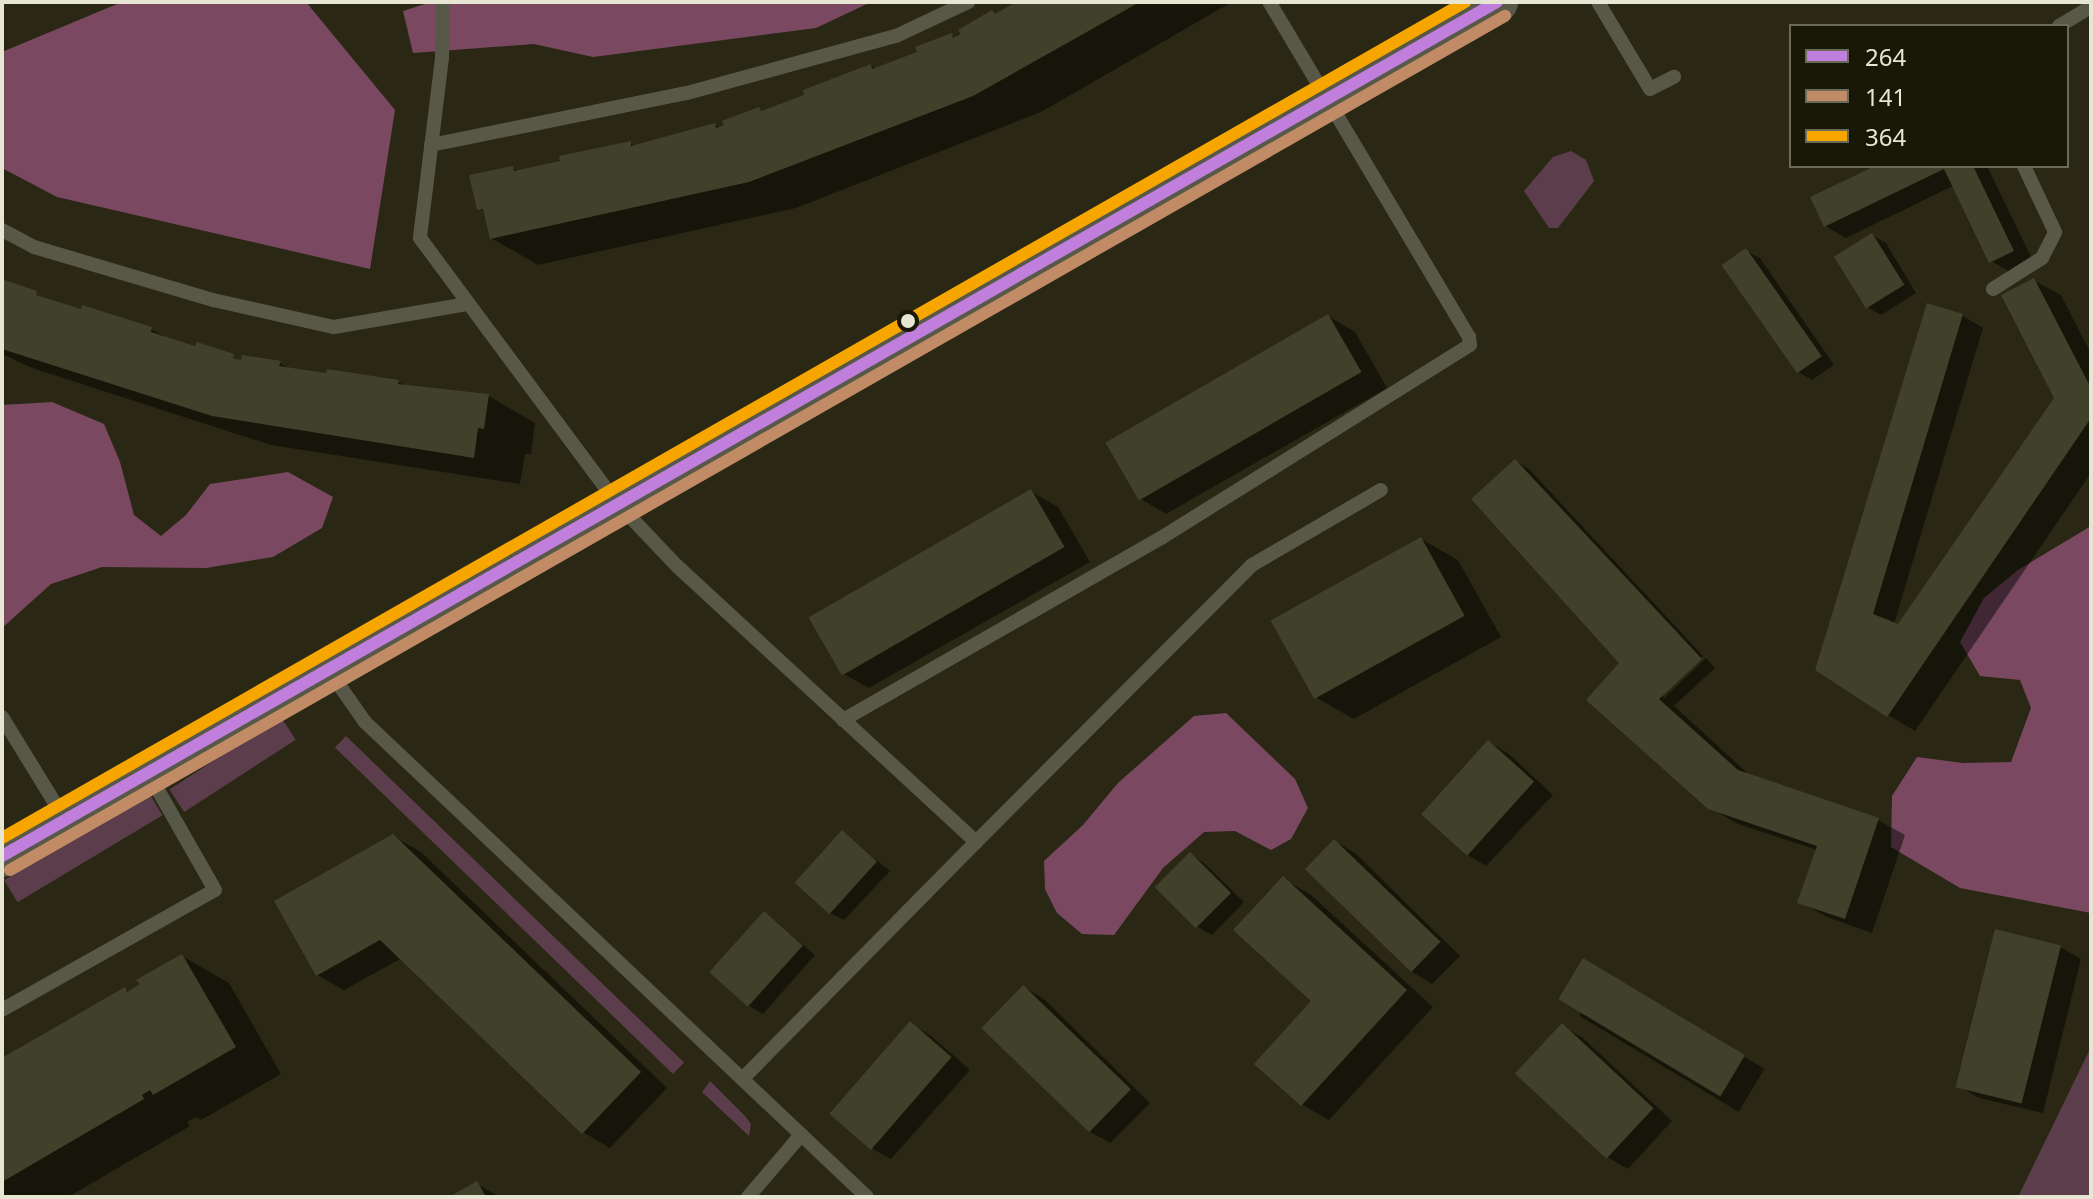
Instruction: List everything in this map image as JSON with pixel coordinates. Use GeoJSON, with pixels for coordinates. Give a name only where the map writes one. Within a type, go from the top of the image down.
{"type":"FeatureCollection","features":[{"type":"Feature","properties":{"kind":"main road"},"geometry":{"type":"LineString","coordinates":[[2,856],[1497,2]]}},
{"type":"Feature","properties":{"kind":"lane"},"geometry":{"type":"LineString","coordinates":[[443,2],[442,58],[420,238],[617,503],[677,566],[976,842]]}},
{"type":"Feature","properties":{"kind":"lane"},"geometry":{"type":"LineString","coordinates":[[431,145],[687,93],[896,36],[968,2]]}},
{"type":"Feature","properties":{"kind":"lane"},"geometry":{"type":"LineString","coordinates":[[843,720],[1161,538],[1470,345],[1469,337],[1269,2]]}},
{"type":"Feature","properties":{"kind":"lane"},"geometry":{"type":"LineString","coordinates":[[1598,2],[1650,89],[1674,77]]}},
{"type":"Feature","properties":{"kind":"lane"},"geometry":{"type":"LineString","coordinates":[[2062,24],[2091,7]]}},
{"type":"Feature","properties":{"kind":"lane"},"geometry":{"type":"LineString","coordinates":[[1993,289],[2042,258],[2055,232],[2025,168]]}},
{"type":"Feature","properties":{"kind":"lane"},"geometry":{"type":"LineString","coordinates":[[2,230],[34,247],[213,300],[334,327],[467,304]]}},
{"type":"Feature","properties":{"kind":"lane"},"geometry":{"type":"LineString","coordinates":[[742,1079],[1252,565],[1381,490]]}},
{"type":"Feature","properties":{"kind":"lane"},"geometry":{"type":"LineString","coordinates":[[328,669],[365,722],[867,1197]]}},
{"type":"Feature","properties":{"kind":"lane"},"geometry":{"type":"LineString","coordinates":[[2,717],[65,820]]}},
{"type":"Feature","properties":{"kind":"lane"},"geometry":{"type":"LineString","coordinates":[[2,1010],[215,890],[148,772]]}},
{"type":"Feature","properties":{"kind":"lane"},"geometry":{"type":"LineString","coordinates":[[748,1197],[801,1135]]}},
{"type":"Feature","properties":{"kind":"shaded area"},"geometry":{"type":"Polygon","coordinates":[[[122,2],[306,2],[395,110],[370,269],[57,197],[2,168],[2,52],[122,2]]]}},
{"type":"Feature","properties":{"kind":"shaded area"},"geometry":{"type":"Polygon","coordinates":[[[431,2],[871,2],[816,28],[593,57],[534,44],[413,53],[403,11],[431,2]]]}},
{"type":"Feature","properties":{"kind":"shaded area"},"geometry":{"type":"Polygon","coordinates":[[[1571,151],[1586,160],[1594,181],[1558,228],[1549,228],[1524,191],[1553,157],[1571,151]]]}},
{"type":"Feature","properties":{"kind":"shaded area"},"geometry":{"type":"Polygon","coordinates":[[[52,402],[104,424],[120,462],[134,515],[161,536],[186,515],[210,484],[288,472],[333,497],[322,528],[273,557],[206,568],[102,567],[51,584],[2,628],[2,405],[52,402]]]}},
{"type":"Feature","properties":{"kind":"shaded area"},"geometry":{"type":"Polygon","coordinates":[[[2091,526],[2091,913],[1960,888],[1891,847],[1892,796],[1917,757],[1963,763],[2011,762],[2031,708],[2020,680],[1980,676],[1960,642],[1984,598],[2018,570],[2091,526]]]}},
{"type":"Feature","properties":{"kind":"shaded area"},"geometry":{"type":"Polygon","coordinates":[[[1226,713],[1295,779],[1308,808],[1291,839],[1271,850],[1235,831],[1204,832],[1163,868],[1114,935],[1082,934],[1057,913],[1045,889],[1044,861],[1083,825],[1118,783],[1194,716],[1226,713]]]}},
{"type":"Feature","properties":{"kind":"shaded area"},"geometry":{"type":"Polygon","coordinates":[[[281,717],[296,740],[184,812],[169,789],[281,717]]]}},
{"type":"Feature","properties":{"kind":"shaded area"},"geometry":{"type":"Polygon","coordinates":[[[346,736],[684,1062],[673,1074],[335,748],[346,736]]]}},
{"type":"Feature","properties":{"kind":"shaded area"},"geometry":{"type":"Polygon","coordinates":[[[149,793],[162,815],[18,902],[4,880],[149,793]]]}},
{"type":"Feature","properties":{"kind":"shaded area"},"geometry":{"type":"Polygon","coordinates":[[[2091,1047],[2091,1197],[2018,1197],[2091,1047]]]}},
{"type":"Feature","properties":{"kind":"shaded area"},"geometry":{"type":"Polygon","coordinates":[[[710,1081],[751,1124],[749,1136],[702,1092],[710,1081]]]}},
{"type":"Feature","properties":{"kind":"building"},"geometry":{"type":"Polygon","coordinates":[[[1016,2],[1140,2],[973,96],[749,182],[490,239],[483,209],[477,210],[469,175],[513,166],[514,171],[560,161],[559,156],[631,141],[631,146],[715,123],[716,128],[724,125],[722,121],[804,95],[803,90],[871,64],[872,69],[917,52],[915,47],[952,33],[953,38],[961,34],[958,30],[992,10],[995,14],[1016,2]]]}},
{"type":"Feature","properties":{"kind":"building"},"geometry":{"type":"Polygon","coordinates":[[[1871,168],[1974,168],[2014,251],[1989,263],[1944,169],[1824,227],[1810,197],[1871,168]]]}},
{"type":"Feature","properties":{"kind":"building"},"geometry":{"type":"Polygon","coordinates":[[[1872,233],[1904,285],[1866,309],[1834,257],[1872,233]]]}},
{"type":"Feature","properties":{"kind":"building"},"geometry":{"type":"Polygon","coordinates":[[[1746,248],[1822,356],[1797,373],[1721,265],[1746,248]]]}},
{"type":"Feature","properties":{"kind":"building"},"geometry":{"type":"Polygon","coordinates":[[[2034,278],[2091,388],[2091,418],[1887,717],[1815,670],[1927,303],[1963,314],[1873,614],[1898,624],[2054,398],[2001,295],[2034,278]]]}},
{"type":"Feature","properties":{"kind":"building"},"geometry":{"type":"Polygon","coordinates":[[[2,279],[37,291],[36,295],[81,309],[82,305],[152,327],[151,332],[195,346],[197,342],[234,354],[233,358],[241,360],[242,355],[281,361],[279,366],[326,373],[327,369],[399,380],[398,384],[489,394],[484,429],[478,428],[474,458],[212,416],[2,349],[2,279]]]}},
{"type":"Feature","properties":{"kind":"building"},"geometry":{"type":"Polygon","coordinates":[[[1328,314],[1362,372],[1139,501],[1105,442],[1328,314]]]}},
{"type":"Feature","properties":{"kind":"building"},"geometry":{"type":"Polygon","coordinates":[[[1515,459],[1702,659],[1659,699],[1738,770],[1879,818],[1845,919],[1797,903],[1817,846],[1708,809],[1586,700],[1619,663],[1471,499],[1515,459]]]}},
{"type":"Feature","properties":{"kind":"building"},"geometry":{"type":"Polygon","coordinates":[[[1031,489],[1064,547],[842,676],[808,618],[1031,489]]]}},
{"type":"Feature","properties":{"kind":"building"},"geometry":{"type":"Polygon","coordinates":[[[1421,537],[1465,616],[1314,699],[1271,620],[1421,537]]]}},
{"type":"Feature","properties":{"kind":"building"},"geometry":{"type":"Polygon","coordinates":[[[1488,740],[1534,781],[1467,856],[1421,814],[1488,740]]]}},
{"type":"Feature","properties":{"kind":"building"},"geometry":{"type":"Polygon","coordinates":[[[842,830],[877,861],[829,914],[794,883],[842,830]]]}},
{"type":"Feature","properties":{"kind":"building"},"geometry":{"type":"Polygon","coordinates":[[[393,834],[641,1072],[582,1134],[380,940],[316,976],[274,901],[393,834]]]}},
{"type":"Feature","properties":{"kind":"building"},"geometry":{"type":"Polygon","coordinates":[[[1334,839],[1440,942],[1411,972],[1305,869],[1334,839]]]}},
{"type":"Feature","properties":{"kind":"building"},"geometry":{"type":"Polygon","coordinates":[[[1190,852],[1231,893],[1196,928],[1155,887],[1190,852]]]}},
{"type":"Feature","properties":{"kind":"building"},"geometry":{"type":"Polygon","coordinates":[[[1283,876],[1407,990],[1301,1106],[1254,1064],[1311,1001],[1233,930],[1283,876]]]}},
{"type":"Feature","properties":{"kind":"building"},"geometry":{"type":"Polygon","coordinates":[[[764,911],[803,946],[748,1007],[709,972],[764,911]]]}},
{"type":"Feature","properties":{"kind":"building"},"geometry":{"type":"Polygon","coordinates":[[[1995,929],[2061,945],[2022,1104],[1956,1087],[1995,929]]]}},
{"type":"Feature","properties":{"kind":"building"},"geometry":{"type":"Polygon","coordinates":[[[182,954],[236,1047],[153,1095],[150,1090],[142,1095],[144,1099],[2,1182],[2,1058],[125,987],[127,992],[140,984],[136,980],[182,954]]]}},
{"type":"Feature","properties":{"kind":"building"},"geometry":{"type":"Polygon","coordinates":[[[1583,958],[1745,1055],[1720,1096],[1558,999],[1583,958]]]}},
{"type":"Feature","properties":{"kind":"building"},"geometry":{"type":"Polygon","coordinates":[[[1023,985],[1131,1089],[1089,1132],[981,1028],[1023,985]]]}},
{"type":"Feature","properties":{"kind":"building"},"geometry":{"type":"Polygon","coordinates":[[[910,1021],[952,1057],[871,1150],[829,1114],[910,1021]]]}},
{"type":"Feature","properties":{"kind":"building"},"geometry":{"type":"Polygon","coordinates":[[[1562,1023],[1653,1108],[1606,1159],[1515,1073],[1562,1023]]]}},
{"type":"Feature","properties":{"kind":"building"},"geometry":{"type":"Polygon","coordinates":[[[477,1181],[486,1197],[449,1197],[477,1181]]]}},
{"type":"Feature","properties":{"kind":"transit line","name":"364"},"geometry":{"type":"LineString","coordinates":[[2,838],[1465,2]]}},
{"type":"Feature","properties":{"kind":"transit line","name":"264"},"geometry":{"type":"LineString","coordinates":[[2,856],[1497,2]]}},
{"type":"Feature","properties":{"kind":"transit line","name":"141"},"geometry":{"type":"LineString","coordinates":[[10,870],[1505,16]]}}]}
